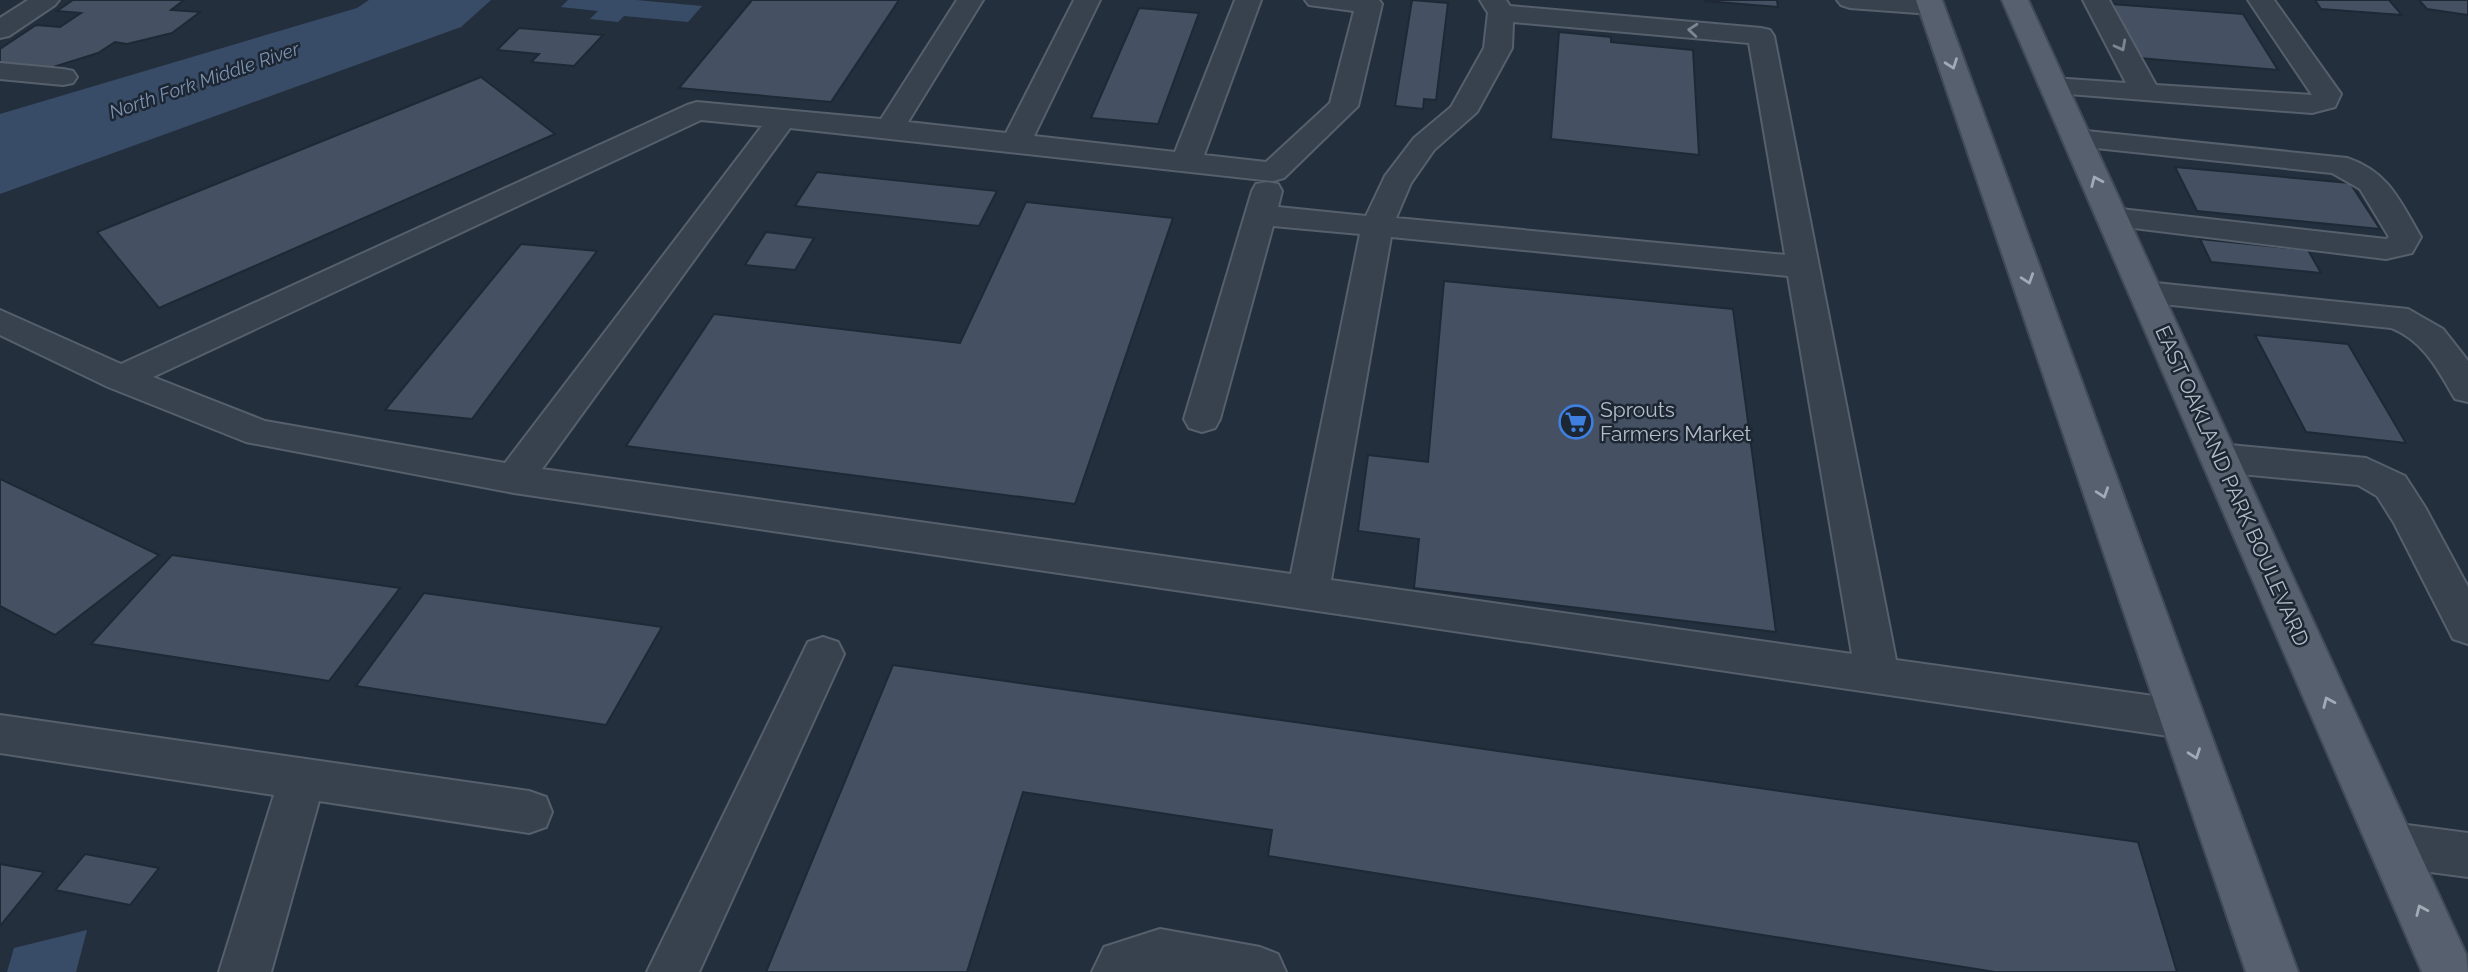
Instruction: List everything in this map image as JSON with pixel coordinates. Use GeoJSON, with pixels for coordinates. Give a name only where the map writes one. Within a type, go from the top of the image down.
{"type":"FeatureCollection","features":[{"type":"Feature","properties":{"kind":"main road","name":"EAST OAKLAND PARK BOULEVARD"},"geometry":{"type":"LineString","coordinates":[[2015,0],[2448,972]]}},
{"type":"Feature","properties":{"kind":"main road"},"geometry":{"type":"LineString","coordinates":[[1930,3],[2272,972]]}},
{"type":"Feature","properties":{"kind":"street"},"geometry":{"type":"LineString","coordinates":[[0,30],[46,0]]}},
{"type":"Feature","properties":{"kind":"street"},"geometry":{"type":"LineString","coordinates":[[888,129],[970,0]]}},
{"type":"Feature","properties":{"kind":"street"},"geometry":{"type":"LineString","coordinates":[[1016,143],[1087,0]]}},
{"type":"Feature","properties":{"kind":"street"},"geometry":{"type":"LineString","coordinates":[[1186,162],[1248,0]]}},
{"type":"Feature","properties":{"kind":"street"},"geometry":{"type":"LineString","coordinates":[[1202,419],[1273,172],[1344,106],[1370,4],[1318,0]]}},
{"type":"Feature","properties":{"kind":"street"},"geometry":{"type":"LineString","coordinates":[[1850,0],[1930,3]]}},
{"type":"Feature","properties":{"kind":"street"},"geometry":{"type":"LineString","coordinates":[[2096,0],[2146,93]]}},
{"type":"Feature","properties":{"kind":"street"},"geometry":{"type":"LineString","coordinates":[[2053,86],[2312,104],[2325,101],[2327,94],[2261,0]]}},
{"type":"Feature","properties":{"kind":"street"},"geometry":{"type":"LineString","coordinates":[[1308,593],[1377,227],[1396,182],[1424,144],[1462,112],[1497,48],[1497,7],[1761,36],[1877,675]]}},
{"type":"Feature","properties":{"kind":"street"},"geometry":{"type":"LineString","coordinates":[[0,71],[63,78]]}},
{"type":"Feature","properties":{"kind":"street"},"geometry":{"type":"LineString","coordinates":[[121,378],[697,111],[888,129],[1273,172]]}},
{"type":"Feature","properties":{"kind":"street"},"geometry":{"type":"LineString","coordinates":[[514,479],[782,119]]}},
{"type":"Feature","properties":{"kind":"street"},"geometry":{"type":"LineString","coordinates":[[2077,138],[2336,164],[2356,169],[2370,179],[2405,237],[2400,246],[2386,249],[2112,217]]}},
{"type":"Feature","properties":{"kind":"street"},"geometry":{"type":"LineString","coordinates":[[1260,215],[1803,267]]}},
{"type":"Feature","properties":{"kind":"street"},"geometry":{"type":"LineString","coordinates":[[2146,293],[2396,317],[2420,325],[2435,340],[2468,390]]}},
{"type":"Feature","properties":{"kind":"street"},"geometry":{"type":"LineString","coordinates":[[0,321],[121,378],[259,433],[514,479],[2182,719]]}},
{"type":"Feature","properties":{"kind":"street"},"geometry":{"type":"LineString","coordinates":[[2219,458],[2366,472],[2391,486],[2411,517],[2468,626]]}},
{"type":"Feature","properties":{"kind":"street"},"geometry":{"type":"LineString","coordinates":[[673,972],[823,654]]}},
{"type":"Feature","properties":{"kind":"street"},"geometry":{"type":"LineString","coordinates":[[0,734],[529,812]]}},
{"type":"Feature","properties":{"kind":"street"},"geometry":{"type":"LineString","coordinates":[[245,972],[302,779]]}},
{"type":"Feature","properties":{"kind":"street"},"geometry":{"type":"LineString","coordinates":[[2392,845],[2468,855]]}},
{"type":"Feature","properties":{"kind":"street"},"geometry":{"type":"LineString","coordinates":[[1118,972],[1122,964],[1160,953],[1256,972]]}},
{"type":"Feature","properties":{"kind":"water","name":"North Fork Middle River"},"geometry":{"type":"Polygon","coordinates":[[[369,0],[491,0],[461,27],[0,194],[0,114],[357,8],[369,0]]]}},
{"type":"Feature","properties":{"kind":"water"},"geometry":{"type":"Polygon","coordinates":[[[568,0],[636,0],[702,6],[688,22],[624,16],[618,22],[590,19],[598,11],[561,7],[568,0]]]}},
{"type":"Feature","properties":{"kind":"water"},"geometry":{"type":"Polygon","coordinates":[[[87,930],[76,972],[7,972],[14,948],[87,930]]]}},
{"type":"Feature","properties":{"kind":"building"},"geometry":{"type":"Polygon","coordinates":[[[73,0],[184,0],[171,10],[200,12],[172,33],[127,44],[115,42],[98,53],[47,69],[0,69],[0,49],[36,25],[60,27],[81,13],[57,11],[73,0]]]}},
{"type":"Feature","properties":{"kind":"building"},"geometry":{"type":"Polygon","coordinates":[[[752,0],[899,0],[831,102],[679,88],[752,0]]]}},
{"type":"Feature","properties":{"kind":"building"},"geometry":{"type":"Polygon","coordinates":[[[1412,0],[1448,3],[1436,100],[1424,99],[1423,109],[1395,106],[1412,0]]]}},
{"type":"Feature","properties":{"kind":"building"},"geometry":{"type":"Polygon","coordinates":[[[1777,0],[1778,7],[1705,1],[1777,0]]]}},
{"type":"Feature","properties":{"kind":"building"},"geometry":{"type":"Polygon","coordinates":[[[2315,0],[2389,0],[2402,15],[2321,9],[2315,0]]]}},
{"type":"Feature","properties":{"kind":"building"},"geometry":{"type":"Polygon","coordinates":[[[2419,0],[2468,0],[2468,15],[2427,9],[2419,0]]]}},
{"type":"Feature","properties":{"kind":"building"},"geometry":{"type":"Polygon","coordinates":[[[2111,4],[2243,14],[2278,70],[2139,58],[2111,4]]]}},
{"type":"Feature","properties":{"kind":"building"},"geometry":{"type":"Polygon","coordinates":[[[1139,8],[1199,13],[1158,124],[1091,118],[1139,8]]]}},
{"type":"Feature","properties":{"kind":"building"},"geometry":{"type":"Polygon","coordinates":[[[519,28],[603,35],[574,66],[531,62],[539,54],[497,50],[519,28]]]}},
{"type":"Feature","properties":{"kind":"building"},"geometry":{"type":"Polygon","coordinates":[[[1559,32],[1611,37],[1611,42],[1693,50],[1699,155],[1551,139],[1559,32]]]}},
{"type":"Feature","properties":{"kind":"building"},"geometry":{"type":"Polygon","coordinates":[[[481,77],[555,134],[159,308],[97,232],[481,77]]]}},
{"type":"Feature","properties":{"kind":"building"},"geometry":{"type":"Polygon","coordinates":[[[2175,167],[2350,183],[2380,229],[2197,211],[2175,167]]]}},
{"type":"Feature","properties":{"kind":"building"},"geometry":{"type":"Polygon","coordinates":[[[817,172],[997,191],[979,226],[795,206],[817,172]]]}},
{"type":"Feature","properties":{"kind":"building"},"geometry":{"type":"Polygon","coordinates":[[[1026,202],[1173,218],[1075,504],[626,446],[714,314],[960,343],[1026,202]]]}},
{"type":"Feature","properties":{"kind":"building"},"geometry":{"type":"Polygon","coordinates":[[[766,232],[814,238],[795,270],[745,265],[766,232]]]}},
{"type":"Feature","properties":{"kind":"building"},"geometry":{"type":"Polygon","coordinates":[[[2200,239],[2308,250],[2321,273],[2211,262],[2200,239]]]}},
{"type":"Feature","properties":{"kind":"building"},"geometry":{"type":"Polygon","coordinates":[[[521,244],[597,251],[472,419],[385,410],[521,244]]]}},
{"type":"Feature","properties":{"kind":"building"},"geometry":{"type":"Polygon","coordinates":[[[1444,281],[1733,309],[1776,632],[1414,588],[1419,539],[1358,531],[1368,455],[1428,462],[1444,281]]]}},
{"type":"Feature","properties":{"kind":"building"},"geometry":{"type":"Polygon","coordinates":[[[2255,335],[2348,344],[2406,443],[2306,432],[2255,335]]]}},
{"type":"Feature","properties":{"kind":"building"},"geometry":{"type":"Polygon","coordinates":[[[0,479],[159,555],[55,635],[0,606],[0,479]]]}},
{"type":"Feature","properties":{"kind":"building"},"geometry":{"type":"Polygon","coordinates":[[[172,555],[400,588],[329,681],[91,644],[172,555]]]}},
{"type":"Feature","properties":{"kind":"building"},"geometry":{"type":"Polygon","coordinates":[[[424,593],[662,627],[606,725],[356,686],[424,593]]]}},
{"type":"Feature","properties":{"kind":"building"},"geometry":{"type":"Polygon","coordinates":[[[893,665],[2138,842],[2177,972],[1995,972],[1268,856],[1272,830],[1023,792],[967,972],[766,972],[893,665]]]}},
{"type":"Feature","properties":{"kind":"building"},"geometry":{"type":"Polygon","coordinates":[[[85,854],[159,868],[130,905],[55,890],[85,854]]]}},
{"type":"Feature","properties":{"kind":"building"},"geometry":{"type":"Polygon","coordinates":[[[0,864],[44,872],[0,926],[0,864]]]}},
{"type":"Feature","properties":{"kind":"place","name":"Sprouts Farmers Market"},"geometry":{"type":"Point","coordinates":[1576,422]}}]}
